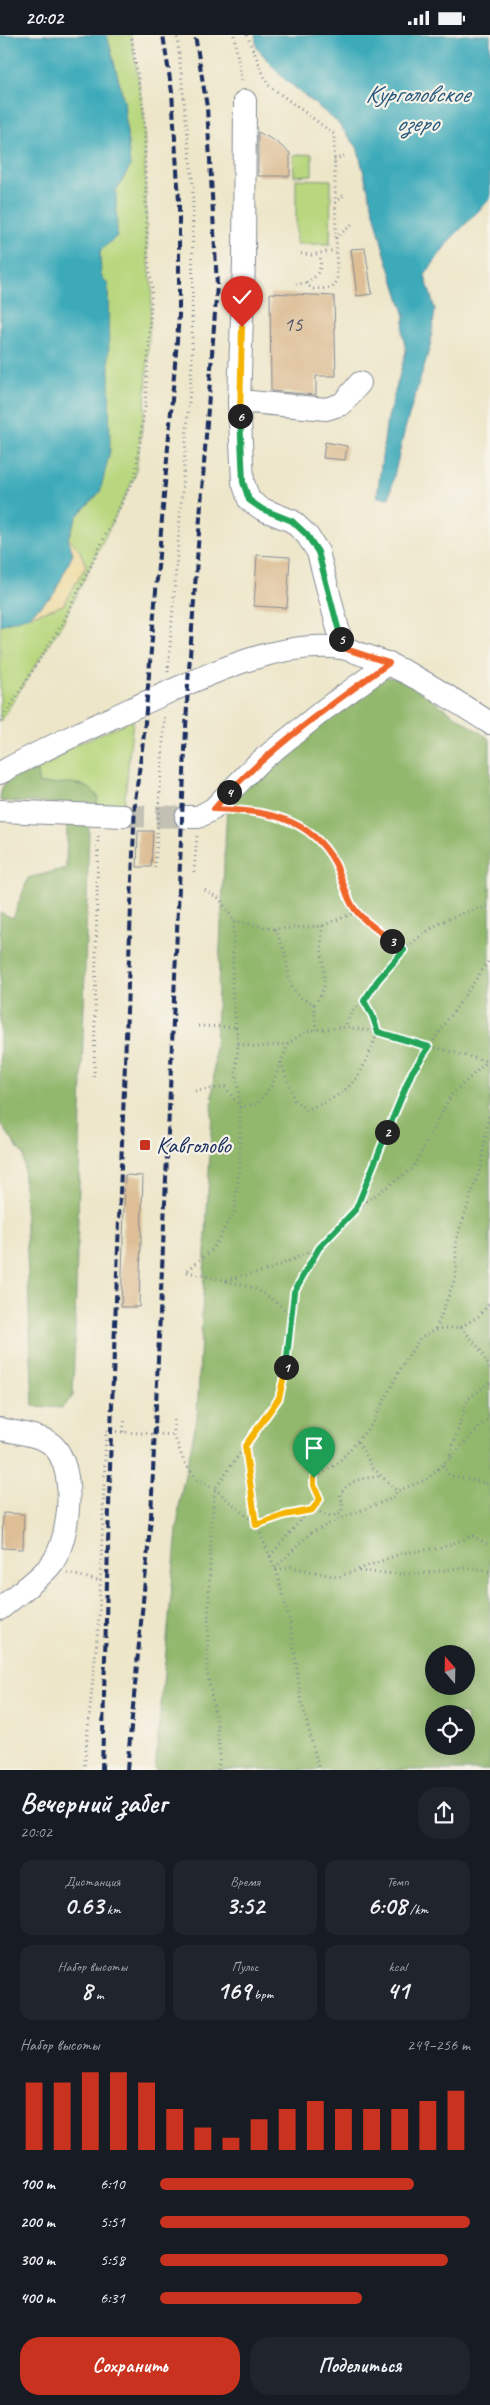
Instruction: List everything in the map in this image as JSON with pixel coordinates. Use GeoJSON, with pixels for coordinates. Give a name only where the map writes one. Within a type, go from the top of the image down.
{"type":"FeatureCollection","features":[{"type":"Feature","properties":{"kind":"street"},"geometry":{"type":"LineString","coordinates":[[245,101],[244,261],[239,401],[243,482],[249,500],[262,509],[292,521],[307,535],[318,552],[343,648]]}},
{"type":"Feature","properties":{"kind":"street"},"geometry":{"type":"LineString","coordinates":[[239,401],[326,409],[342,404],[360,383]]}},
{"type":"Feature","properties":{"kind":"street"},"geometry":{"type":"LineString","coordinates":[[0,773],[31,756],[188,683],[236,665],[287,650],[343,648],[389,663],[410,673],[490,723]]}},
{"type":"Feature","properties":{"kind":"street"},"geometry":{"type":"LineString","coordinates":[[199,814],[325,709],[389,663]]}},
{"type":"Feature","properties":{"kind":"street"},"geometry":{"type":"LineString","coordinates":[[0,811],[123,816]]}},
{"type":"Feature","properties":{"kind":"street"},"geometry":{"type":"LineString","coordinates":[[0,1429],[46,1440],[62,1457],[69,1487],[66,1531],[51,1565],[0,1609]]}},
{"type":"Feature","properties":{"kind":"path"},"geometry":{"type":"LineString","coordinates":[[0,722],[62,624],[135,477],[145,407],[152,288],[147,249],[144,114],[131,35]]}},
{"type":"Feature","properties":{"kind":"path"},"geometry":{"type":"LineString","coordinates":[[155,867],[192,363],[193,185],[177,35]]}},
{"type":"Feature","properties":{"kind":"path"},"geometry":{"type":"LineString","coordinates":[[234,35],[245,101]]}},
{"type":"Feature","properties":{"kind":"path"},"geometry":{"type":"LineString","coordinates":[[247,35],[268,85],[334,134],[337,281],[332,288],[312,289],[306,283]]}},
{"type":"Feature","properties":{"kind":"path"},"geometry":{"type":"LineString","coordinates":[[334,160],[344,156]]}},
{"type":"Feature","properties":{"kind":"path"},"geometry":{"type":"LineString","coordinates":[[334,203],[346,193]]}},
{"type":"Feature","properties":{"kind":"path"},"geometry":{"type":"LineString","coordinates":[[335,239],[352,225]]}},
{"type":"Feature","properties":{"kind":"path"},"geometry":{"type":"LineString","coordinates":[[296,253],[320,254],[335,250]]}},
{"type":"Feature","properties":{"kind":"path"},"geometry":{"type":"LineString","coordinates":[[296,284],[306,283],[317,276],[322,267],[320,254]]}},
{"type":"Feature","properties":{"kind":"path"},"geometry":{"type":"LineString","coordinates":[[194,872],[199,814],[248,811],[288,818],[315,838],[335,862],[356,912],[404,950]]}},
{"type":"Feature","properties":{"kind":"path"},"geometry":{"type":"LineString","coordinates":[[94,1077],[98,815]]}},
{"type":"Feature","properties":{"kind":"path"},"geometry":{"type":"LineString","coordinates":[[204,889],[220,899],[234,921],[232,990],[238,1044],[236,1072],[240,1107],[240,1165],[234,1212],[212,1250],[188,1271],[254,1287],[272,1298],[290,1314]]}},
{"type":"Feature","properties":{"kind":"path"},"geometry":{"type":"LineString","coordinates":[[345,1027],[352,1012],[364,1001],[378,980],[404,950],[437,923],[490,907]]}},
{"type":"Feature","properties":{"kind":"path"},"geometry":{"type":"LineString","coordinates":[[234,921],[276,929],[322,926],[356,912]]}},
{"type":"Feature","properties":{"kind":"path"},"geometry":{"type":"LineString","coordinates":[[316,1030],[314,1004],[320,998],[325,978],[322,954],[322,926]]}},
{"type":"Feature","properties":{"kind":"path"},"geometry":{"type":"LineString","coordinates":[[276,929],[284,950],[291,986],[299,997],[314,1004]]}},
{"type":"Feature","properties":{"kind":"path"},"geometry":{"type":"LineString","coordinates":[[356,1209],[412,1072],[490,959]]}},
{"type":"Feature","properties":{"kind":"path"},"geometry":{"type":"LineString","coordinates":[[280,1061],[294,1100],[306,1110],[332,1100],[354,1083],[378,1032],[372,1015],[364,1001]]}},
{"type":"Feature","properties":{"kind":"path"},"geometry":{"type":"LineString","coordinates":[[198,1026],[237,1027]]}},
{"type":"Feature","properties":{"kind":"path"},"geometry":{"type":"LineString","coordinates":[[218,1770],[220,1757],[217,1725],[206,1671],[211,1529],[215,1489],[279,1398],[288,1355],[290,1314],[294,1292],[319,1248],[356,1209],[413,1168],[451,1095],[471,1079],[488,1060],[429,1047],[378,1032],[345,1027],[306,1031],[288,1044],[272,1085],[257,1104],[240,1107]]}},
{"type":"Feature","properties":{"kind":"path"},"geometry":{"type":"LineString","coordinates":[[238,1044],[257,1047],[288,1044]]}},
{"type":"Feature","properties":{"kind":"path"},"geometry":{"type":"LineString","coordinates":[[195,1091],[226,1087],[240,1107]]}},
{"type":"Feature","properties":{"kind":"path"},"geometry":{"type":"LineString","coordinates":[[436,1329],[456,1276],[456,1240],[482,1163],[490,1114]]}},
{"type":"Feature","properties":{"kind":"path"},"geometry":{"type":"LineString","coordinates":[[224,1280],[268,1270],[319,1248]]}},
{"type":"Feature","properties":{"kind":"path"},"geometry":{"type":"LineString","coordinates":[[270,1556],[320,1499],[314,1485],[314,1478],[336,1464],[358,1442],[372,1423],[401,1368],[420,1338],[436,1329],[461,1327],[479,1316],[490,1303]]}},
{"type":"Feature","properties":{"kind":"path"},"geometry":{"type":"LineString","coordinates":[[461,1327],[479,1348],[490,1367]]}},
{"type":"Feature","properties":{"kind":"path"},"geometry":{"type":"LineString","coordinates":[[450,1458],[468,1399],[490,1382]]}},
{"type":"Feature","properties":{"kind":"path"},"geometry":{"type":"LineString","coordinates":[[276,1569],[309,1534],[339,1519],[393,1498],[397,1491],[426,1480],[490,1416]]}},
{"type":"Feature","properties":{"kind":"path"},"geometry":{"type":"LineString","coordinates":[[124,1419],[124,1432]]}},
{"type":"Feature","properties":{"kind":"path"},"geometry":{"type":"LineString","coordinates":[[174,1420],[174,1435],[184,1462],[197,1479],[215,1489],[256,1525]]}},
{"type":"Feature","properties":{"kind":"path"},"geometry":{"type":"LineString","coordinates":[[84,1770],[101,1581],[106,1431],[174,1435]]}},
{"type":"Feature","properties":{"kind":"path"},"geometry":{"type":"LineString","coordinates":[[358,1442],[373,1468],[397,1491]]}},
{"type":"Feature","properties":{"kind":"path"},"geometry":{"type":"LineString","coordinates":[[245,1446],[256,1525],[276,1569],[290,1622],[301,1699],[319,1770]]}},
{"type":"Feature","properties":{"kind":"path"},"geometry":{"type":"LineString","coordinates":[[443,1465],[449,1475],[468,1481],[490,1483]]}},
{"type":"Feature","properties":{"kind":"path"},"geometry":{"type":"LineString","coordinates":[[256,1525],[285,1515],[312,1510],[325,1516],[341,1513],[343,1507],[340,1494],[346,1486],[356,1479],[382,1476]]}},
{"type":"Feature","properties":{"kind":"path"},"geometry":{"type":"LineString","coordinates":[[276,1569],[291,1567],[338,1577],[403,1553],[441,1548],[473,1536],[490,1546]]}},
{"type":"Feature","properties":{"kind":"path"},"geometry":{"type":"LineString","coordinates":[[51,1565],[70,1574],[101,1581]]}},
{"type":"Feature","properties":{"kind":"path"},"geometry":{"type":"LineString","coordinates":[[356,1571],[425,1573],[449,1568],[479,1568],[490,1572]]}},
{"type":"Feature","properties":{"kind":"green space"},"geometry":{"type":"Polygon","coordinates":[[[107,35],[131,35],[144,114],[147,248],[152,288],[145,407],[135,476],[62,624],[0,722],[0,625],[63,605],[86,566],[79,549],[68,538],[77,516],[100,492],[107,365],[108,285],[100,275],[100,250],[117,236],[116,191],[130,167],[124,101],[107,35]]]}},
{"type":"Feature","properties":{"kind":"green space"},"geometry":{"type":"Polygon","coordinates":[[[312,154],[312,175],[294,176],[293,155],[312,154]]]}},
{"type":"Feature","properties":{"kind":"green space"},"geometry":{"type":"Polygon","coordinates":[[[296,179],[331,180],[330,244],[296,244],[296,179]]]}},
{"type":"Feature","properties":{"kind":"green space"},"geometry":{"type":"Polygon","coordinates":[[[383,677],[400,678],[490,739],[490,1770],[155,1770],[180,1498],[197,1418],[227,803],[269,762],[383,677]]]}},
{"type":"Feature","properties":{"kind":"green space"},"geometry":{"type":"Polygon","coordinates":[[[133,720],[124,806],[96,805],[98,797],[92,791],[79,784],[39,784],[35,762],[133,720]]]}},
{"type":"Feature","properties":{"kind":"green space"},"geometry":{"type":"Polygon","coordinates":[[[35,762],[39,784],[79,784],[92,791],[98,797],[96,805],[0,801],[3,787],[7,781],[16,773],[35,762]]]}},
{"type":"Feature","properties":{"kind":"green space"},"geometry":{"type":"Polygon","coordinates":[[[67,822],[89,827],[73,1396],[62,1408],[33,1406],[23,1155],[0,1123],[0,912],[13,918],[28,878],[66,868],[67,822]]]}},
{"type":"Feature","properties":{"kind":"sand"},"geometry":{"type":"Polygon","coordinates":[[[68,538],[79,549],[86,566],[63,605],[29,616],[54,594],[73,554],[68,538]]]}},
{"type":"Feature","properties":{"kind":"water"},"geometry":{"type":"Polygon","coordinates":[[[0,35],[107,35],[124,101],[130,167],[116,191],[117,236],[100,251],[101,275],[108,285],[110,451],[100,492],[77,516],[68,538],[73,554],[54,594],[29,616],[0,625],[0,35]]]}},
{"type":"Feature","properties":{"kind":"water","name":"Курголовское озеро"},"geometry":{"type":"Polygon","coordinates":[[[255,35],[490,35],[490,199],[449,241],[425,275],[435,310],[430,347],[405,429],[389,498],[377,497],[386,425],[406,351],[402,332],[405,316],[384,251],[357,147],[337,122],[282,77],[257,48],[255,35]]]}},
{"type":"Feature","properties":{"kind":"building"},"geometry":{"type":"Polygon","coordinates":[[[258,132],[275,141],[290,153],[290,176],[258,176],[258,132]]]}},
{"type":"Feature","properties":{"kind":"building"},"geometry":{"type":"Polygon","coordinates":[[[365,248],[372,294],[357,296],[351,249],[365,248]]]}},
{"type":"Feature","properties":{"kind":"building"},"geometry":{"type":"Polygon","coordinates":[[[270,293],[334,296],[336,376],[316,376],[316,395],[271,391],[270,293]]]}},
{"type":"Feature","properties":{"kind":"building"},"geometry":{"type":"Polygon","coordinates":[[[325,442],[347,446],[345,460],[323,458],[325,442]]]}},
{"type":"Feature","properties":{"kind":"building"},"geometry":{"type":"Polygon","coordinates":[[[257,555],[290,557],[287,608],[254,606],[257,555]]]}},
{"type":"Feature","properties":{"kind":"building"},"geometry":{"type":"Polygon","coordinates":[[[138,831],[153,831],[151,867],[137,867],[138,831]]]}},
{"type":"Feature","properties":{"kind":"building"},"geometry":{"type":"Polygon","coordinates":[[[125,1175],[143,1176],[139,1307],[121,1307],[125,1175]]]}},
{"type":"Feature","properties":{"kind":"building"},"geometry":{"type":"Polygon","coordinates":[[[3,1513],[24,1514],[23,1549],[2,1548],[3,1513]]]}},
{"type":"Feature","properties":{"kind":"tunnel"},"geometry":{"type":"LineString","coordinates":[[123,816],[186,817]]}},
{"type":"Feature","properties":{"kind":"railway"},"geometry":{"type":"LineString","coordinates":[[102,1770],[111,1431],[135,801],[144,734],[179,316],[179,201],[172,92],[163,35]]}},
{"type":"Feature","properties":{"kind":"railway"},"geometry":{"type":"LineString","coordinates":[[127,1770],[151,1517],[188,683],[217,285],[207,107],[195,35]]}},
{"type":"Feature","properties":{"kind":"place","name":"Кавголово"},"geometry":{"type":"Point","coordinates":[145,1145]}},
{"type":"Feature","properties":{"kind":"route"},"geometry":{"type":"LineString","coordinates":[[242,327],[239,401],[243,482],[249,500],[262,509],[292,521],[307,535],[318,552],[343,648],[389,663],[325,709],[258,763],[214,809],[248,811],[288,818],[315,838],[335,862],[356,912],[404,950],[378,980],[364,1001],[372,1015],[378,1032],[429,1047],[412,1072],[356,1209],[319,1248],[294,1292],[290,1314],[288,1355],[279,1398],[245,1446],[256,1525],[285,1515],[312,1510],[320,1499],[314,1485],[314,1478]]}}]}
